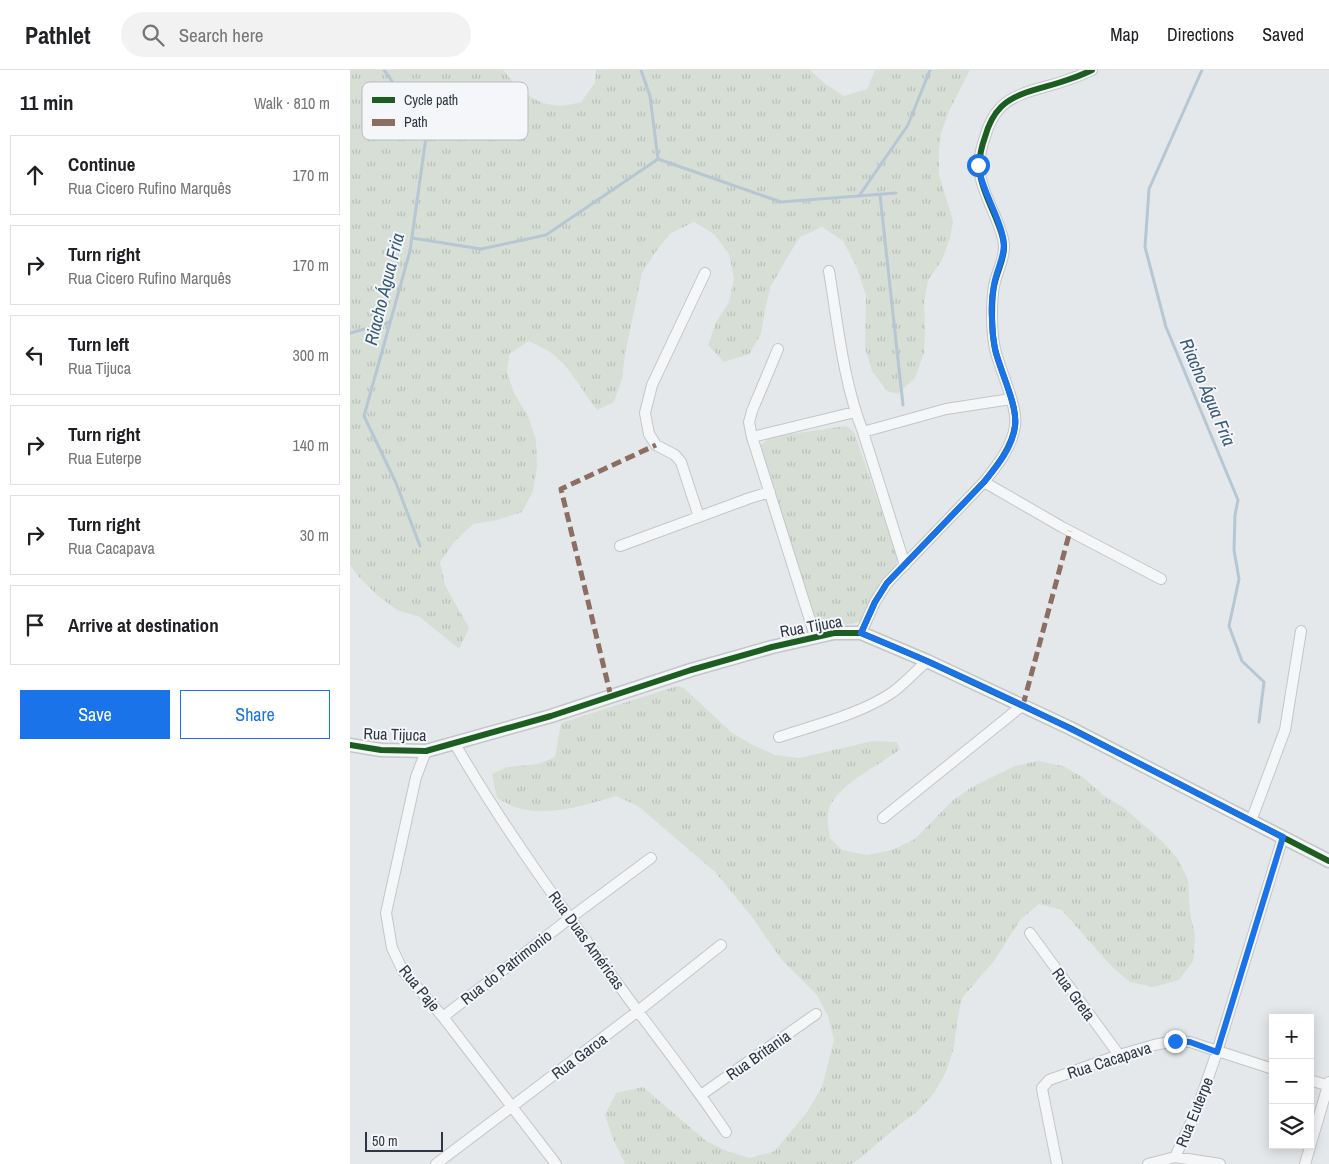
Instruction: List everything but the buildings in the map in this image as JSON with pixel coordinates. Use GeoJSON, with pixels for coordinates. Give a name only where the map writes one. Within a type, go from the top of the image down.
{"type":"FeatureCollection","features":[{"type":"Feature","properties":{"kind":"street"},"geometry":{"type":"LineString","coordinates":[[861,633],[875,602],[887,583],[984,482],[998,464],[1012,439],[1016,425],[1011,399],[995,349],[992,317],[994,284],[1003,259],[1002,233],[980,180],[978,165],[979,155],[993,117],[1008,101],[1018,96],[1092,70]]}},
{"type":"Feature","properties":{"kind":"street"},"geometry":{"type":"LineString","coordinates":[[829,271],[855,412],[905,565]]}},
{"type":"Feature","properties":{"kind":"street"},"geometry":{"type":"LineString","coordinates":[[698,516],[681,462],[675,455],[656,445],[649,434],[645,413],[652,385],[705,273]]}},
{"type":"Feature","properties":{"kind":"street"},"geometry":{"type":"LineString","coordinates":[[778,349],[749,422],[815,636]]}},
{"type":"Feature","properties":{"kind":"street"},"geometry":{"type":"LineString","coordinates":[[863,432],[946,409],[1011,399]]}},
{"type":"Feature","properties":{"kind":"street"},"geometry":{"type":"LineString","coordinates":[[752,436],[855,412]]}},
{"type":"Feature","properties":{"kind":"street"},"geometry":{"type":"LineString","coordinates":[[984,482],[1070,531],[1161,579]]}},
{"type":"Feature","properties":{"kind":"street"},"geometry":{"type":"LineString","coordinates":[[620,546],[698,516],[770,492]]}},
{"type":"Feature","properties":{"kind":"street","name":"Rua Tijuca"},"geometry":{"type":"LineString","coordinates":[[350,745],[380,750],[426,751],[551,716],[691,670],[772,646],[834,632],[861,633],[1023,705],[1127,756],[1329,862]]}},
{"type":"Feature","properties":{"kind":"street"},"geometry":{"type":"LineString","coordinates":[[1251,821],[1285,730],[1301,632]]}},
{"type":"Feature","properties":{"kind":"street"},"geometry":{"type":"LineString","coordinates":[[778,737],[847,714],[884,698],[895,691],[927,661]]}},
{"type":"Feature","properties":{"kind":"street"},"geometry":{"type":"LineString","coordinates":[[883,818],[1023,705]]}},
{"type":"Feature","properties":{"kind":"street","name":"Rua Duas Américas"},"geometry":{"type":"LineString","coordinates":[[455,744],[478,784],[570,918],[701,1095],[726,1132]]}},
{"type":"Feature","properties":{"kind":"street","name":"Rua Paje"},"geometry":{"type":"LineString","coordinates":[[426,751],[416,777],[386,913],[392,948],[403,971],[443,1017],[556,1164]]}},
{"type":"Feature","properties":{"kind":"street","name":"Rua Euterpe"},"geometry":{"type":"LineString","coordinates":[[1176,1157],[1196,1112],[1217,1052],[1283,837]]}},
{"type":"Feature","properties":{"kind":"street","name":"Rua do Patrimonio"},"geometry":{"type":"LineString","coordinates":[[443,1017],[570,918],[651,858]]}},
{"type":"Feature","properties":{"kind":"street","name":"Rua Greta"},"geometry":{"type":"LineString","coordinates":[[1030,933],[1119,1055]]}},
{"type":"Feature","properties":{"kind":"street","name":"Rua Garoa"},"geometry":{"type":"LineString","coordinates":[[436,1164],[638,1011],[721,945]]}},
{"type":"Feature","properties":{"kind":"street","name":"Rua Britania"},"geometry":{"type":"LineString","coordinates":[[701,1095],[816,1014]]}},
{"type":"Feature","properties":{"kind":"street","name":"Rua Cacapava"},"geometry":{"type":"LineString","coordinates":[[1057,1164],[1042,1094],[1042,1088],[1049,1080],[1119,1055],[1175,1041],[1190,1042],[1269,1068]]}},
{"type":"Feature","properties":{"kind":"street"},"geometry":{"type":"LineString","coordinates":[[1306,1164],[1329,1084],[1314,1081]]}},
{"type":"Feature","properties":{"kind":"street"},"geometry":{"type":"LineString","coordinates":[[1148,1164],[1176,1157],[1220,1164]]}},
{"type":"Feature","properties":{"kind":"green space"},"geometry":{"type":"Polygon","coordinates":[[[350,70],[503,70],[514,82],[362,82],[362,140],[528,140],[528,95],[538,101],[560,106],[581,102],[595,83],[596,70],[810,70],[824,83],[844,96],[867,89],[875,70],[970,70],[949,111],[941,133],[939,175],[953,221],[950,238],[942,260],[928,280],[924,303],[924,353],[915,378],[898,394],[887,391],[872,371],[865,348],[866,296],[857,268],[843,241],[822,227],[800,237],[787,258],[771,286],[761,334],[749,354],[724,362],[708,345],[716,322],[729,302],[734,278],[729,254],[714,234],[694,222],[671,233],[656,251],[642,273],[625,354],[622,379],[614,402],[597,410],[564,364],[550,352],[529,341],[509,354],[507,373],[515,395],[528,416],[536,440],[537,467],[533,491],[522,512],[497,520],[473,524],[455,541],[440,562],[445,585],[469,628],[459,649],[420,617],[397,610],[377,595],[350,565],[350,70]]]}},
{"type":"Feature","properties":{"kind":"green space"},"geometry":{"type":"Polygon","coordinates":[[[846,426],[854,432],[897,556],[897,563],[860,621],[852,624],[826,626],[814,617],[760,446],[770,437],[846,426]]]}},
{"type":"Feature","properties":{"kind":"green space"},"geometry":{"type":"Polygon","coordinates":[[[677,686],[684,688],[732,733],[775,755],[799,758],[873,741],[897,742],[900,749],[846,786],[831,805],[828,818],[830,838],[842,850],[867,855],[892,850],[915,839],[952,801],[972,787],[1015,766],[1038,761],[1063,766],[1084,778],[1103,795],[1123,807],[1162,841],[1178,859],[1188,880],[1190,913],[1195,936],[1193,961],[1179,980],[1154,987],[1130,982],[1111,966],[1062,910],[1039,904],[1020,920],[994,961],[962,998],[954,1047],[946,1072],[934,1093],[918,1111],[858,1160],[851,1164],[625,1164],[613,1139],[605,1115],[616,1093],[643,1087],[706,1141],[727,1151],[750,1158],[775,1151],[807,1112],[822,1087],[834,1040],[828,1016],[817,995],[781,959],[752,917],[715,872],[638,806],[616,796],[567,809],[542,811],[518,808],[497,798],[492,774],[507,767],[538,764],[555,757],[561,723],[677,686]]]}},
{"type":"Feature","properties":{"kind":"waterway","name":"Riacho Água Fria"},"geometry":{"type":"LineString","coordinates":[[384,70],[393,82]]}},
{"type":"Feature","properties":{"kind":"waterway"},"geometry":{"type":"LineString","coordinates":[[641,70],[650,96],[658,159]]}},
{"type":"Feature","properties":{"kind":"waterway"},"geometry":{"type":"LineString","coordinates":[[859,196],[908,125],[930,70]]}},
{"type":"Feature","properties":{"kind":"waterway","name":"Riacho Água Fria"},"geometry":{"type":"LineString","coordinates":[[1202,70],[1149,189],[1145,247],[1166,327],[1238,500],[1235,515],[1234,550],[1239,579],[1229,626],[1242,661],[1264,682],[1259,722]]}},
{"type":"Feature","properties":{"kind":"waterway","name":"Riacho Água Fria"},"geometry":{"type":"LineString","coordinates":[[420,546],[396,483],[364,416],[410,251],[426,140]]}},
{"type":"Feature","properties":{"kind":"waterway"},"geometry":{"type":"LineString","coordinates":[[412,238],[481,249],[546,235],[658,159],[781,202],[896,193]]}},
{"type":"Feature","properties":{"kind":"waterway"},"geometry":{"type":"LineString","coordinates":[[880,195],[903,405]]}},
{"type":"Feature","properties":{"kind":"waterway"},"geometry":{"type":"LineString","coordinates":[[350,333],[390,322]]}},
{"type":"Feature","properties":{"kind":"marked path"},"geometry":{"type":"LineString","coordinates":[[611,697],[561,489],[656,445]]}},
{"type":"Feature","properties":{"kind":"marked path"},"geometry":{"type":"LineString","coordinates":[[1023,705],[1070,531]]}},
{"type":"Feature","properties":{"kind":"cycle path"},"geometry":{"type":"LineString","coordinates":[[861,633],[875,602],[887,583],[984,482],[1003,456],[1013,434],[1015,426],[1014,409],[997,358],[992,324],[993,290],[1004,250],[1003,241],[1002,234],[986,196],[979,169],[981,149],[989,125],[1001,107],[1015,97],[1074,78],[1092,70]]}},
{"type":"Feature","properties":{"kind":"cycle path"},"geometry":{"type":"LineString","coordinates":[[350,745],[381,750],[426,751],[551,716],[691,670],[772,647],[834,633],[861,633],[927,661],[1070,728],[1329,861]]}},
{"type":"Feature","properties":{"kind":"route"},"geometry":{"type":"LineString","coordinates":[[978,165],[980,180],[1002,233],[1003,259],[994,284],[992,317],[995,349],[1011,399],[1016,425],[1007,450],[984,482],[887,583],[875,602],[861,633],[1023,705],[1127,756],[1283,837],[1217,1052],[1190,1042],[1175,1041]]}}]}
